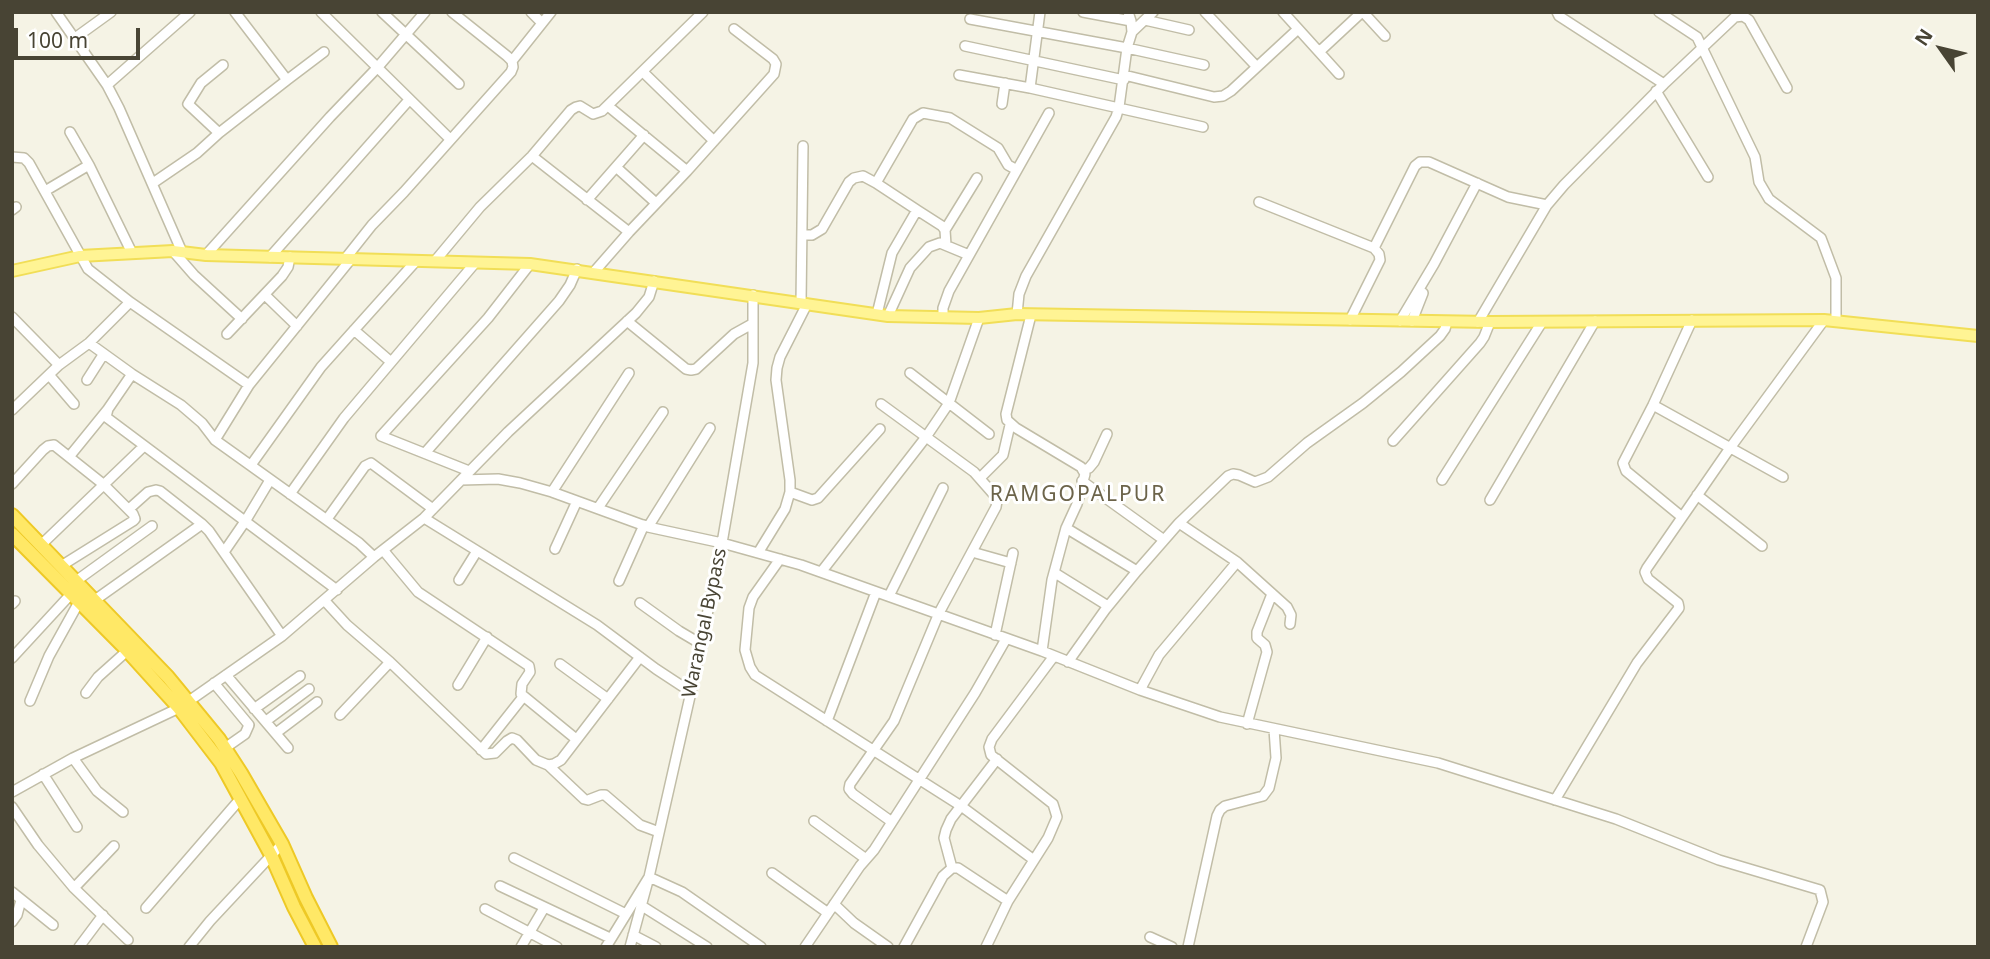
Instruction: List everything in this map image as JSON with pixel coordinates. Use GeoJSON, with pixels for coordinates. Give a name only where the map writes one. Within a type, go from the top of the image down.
{"type":"FeatureCollection","features":[{"type":"Feature","properties":{"kind":"highway"},"geometry":{"type":"LineString","coordinates":[[12,515],[61,566],[75,592],[95,600],[168,677],[241,798],[315,947]]}},
{"type":"Feature","properties":{"kind":"highway"},"geometry":{"type":"LineString","coordinates":[[12,534],[75,592],[127,651],[225,748],[282,844],[331,947]]}},
{"type":"Feature","properties":{"kind":"main road"},"geometry":{"type":"LineString","coordinates":[[12,271],[80,256],[178,252],[530,264],[883,315],[979,318],[1017,314],[1447,322],[1824,320],[1978,336]]}},
{"type":"Feature","properties":{"kind":"street"},"geometry":{"type":"LineString","coordinates":[[56,12],[107,85],[153,183],[178,252],[194,275],[242,319]]}},
{"type":"Feature","properties":{"kind":"street"},"geometry":{"type":"LineString","coordinates":[[75,38],[111,12]]}},
{"type":"Feature","properties":{"kind":"street"},"geometry":{"type":"LineString","coordinates":[[107,85],[190,12]]}},
{"type":"Feature","properties":{"kind":"street"},"geometry":{"type":"LineString","coordinates":[[235,12],[288,80]]}},
{"type":"Feature","properties":{"kind":"street"},"geometry":{"type":"LineString","coordinates":[[321,12],[450,139]]}},
{"type":"Feature","properties":{"kind":"street"},"geometry":{"type":"LineString","coordinates":[[382,12],[459,84]]}},
{"type":"Feature","properties":{"kind":"street"},"geometry":{"type":"LineString","coordinates":[[206,255],[425,12]]}},
{"type":"Feature","properties":{"kind":"street"},"geometry":{"type":"LineString","coordinates":[[215,440],[249,385],[372,225],[511,72],[512,61],[452,12]]}},
{"type":"Feature","properties":{"kind":"street"},"geometry":{"type":"LineString","coordinates":[[531,12],[542,23]]}},
{"type":"Feature","properties":{"kind":"street"},"geometry":{"type":"LineString","coordinates":[[512,61],[551,12]]}},
{"type":"Feature","properties":{"kind":"street"},"geometry":{"type":"LineString","coordinates":[[435,261],[480,207],[532,156],[576,107],[580,106],[597,114],[608,106],[703,12]]}},
{"type":"Feature","properties":{"kind":"street"},"geometry":{"type":"LineString","coordinates":[[1030,88],[1040,12]]}},
{"type":"Feature","properties":{"kind":"street"},"geometry":{"type":"LineString","coordinates":[[1017,314],[1020,294],[1027,276],[1116,117],[1119,107],[1127,48],[1132,32],[1130,17],[1083,12]]}},
{"type":"Feature","properties":{"kind":"street"},"geometry":{"type":"LineString","coordinates":[[1132,32],[1153,12]]}},
{"type":"Feature","properties":{"kind":"street"},"geometry":{"type":"LineString","coordinates":[[1205,12],[1257,67]]}},
{"type":"Feature","properties":{"kind":"street"},"geometry":{"type":"LineString","coordinates":[[1283,12],[1339,74]]}},
{"type":"Feature","properties":{"kind":"street"},"geometry":{"type":"LineString","coordinates":[[1319,52],[1362,12],[1385,36]]}},
{"type":"Feature","properties":{"kind":"street"},"geometry":{"type":"LineString","coordinates":[[1556,12],[1664,84]]}},
{"type":"Feature","properties":{"kind":"street"},"geometry":{"type":"LineString","coordinates":[[1659,12],[1697,37],[1755,157],[1759,182],[1769,200],[1821,238],[1836,278],[1836,321]]}},
{"type":"Feature","properties":{"kind":"street"},"geometry":{"type":"LineString","coordinates":[[1393,441],[1484,337],[1484,322],[1547,205],[1563,184],[1735,18],[1743,16],[1749,20],[1787,88]]}},
{"type":"Feature","properties":{"kind":"street"},"geometry":{"type":"LineString","coordinates":[[970,19],[1204,65]]}},
{"type":"Feature","properties":{"kind":"street"},"geometry":{"type":"LineString","coordinates":[[1145,20],[1189,30]]}},
{"type":"Feature","properties":{"kind":"street"},"geometry":{"type":"LineString","coordinates":[[594,272],[715,141],[776,70],[773,59],[734,29]]}},
{"type":"Feature","properties":{"kind":"street"},"geometry":{"type":"LineString","coordinates":[[965,46],[1214,97],[1231,91],[1298,29]]}},
{"type":"Feature","properties":{"kind":"street"},"geometry":{"type":"LineString","coordinates":[[153,183],[197,153],[324,52]]}},
{"type":"Feature","properties":{"kind":"street"},"geometry":{"type":"LineString","coordinates":[[219,133],[188,104],[201,83],[223,65]]}},
{"type":"Feature","properties":{"kind":"street"},"geometry":{"type":"LineString","coordinates":[[643,72],[715,141]]}},
{"type":"Feature","properties":{"kind":"street"},"geometry":{"type":"LineString","coordinates":[[959,75],[1203,127]]}},
{"type":"Feature","properties":{"kind":"street"},"geometry":{"type":"LineString","coordinates":[[1002,104],[1004,83]]}},
{"type":"Feature","properties":{"kind":"street"},"geometry":{"type":"LineString","coordinates":[[1656,92],[1708,177]]}},
{"type":"Feature","properties":{"kind":"street"},"geometry":{"type":"LineString","coordinates":[[270,257],[410,100]]}},
{"type":"Feature","properties":{"kind":"street"},"geometry":{"type":"LineString","coordinates":[[608,106],[687,171]]}},
{"type":"Feature","properties":{"kind":"street"},"geometry":{"type":"LineString","coordinates":[[876,183],[914,119],[923,113],[950,118],[998,148],[1006,163],[1017,170]]}},
{"type":"Feature","properties":{"kind":"street"},"geometry":{"type":"LineString","coordinates":[[943,317],[946,299],[1049,113]]}},
{"type":"Feature","properties":{"kind":"street"},"geometry":{"type":"LineString","coordinates":[[70,132],[89,165],[131,253]]}},
{"type":"Feature","properties":{"kind":"street"},"geometry":{"type":"LineString","coordinates":[[587,200],[644,135]]}},
{"type":"Feature","properties":{"kind":"street"},"geometry":{"type":"LineString","coordinates":[[758,553],[785,509],[790,492],[776,380],[780,357],[804,304],[803,146]]}},
{"type":"Feature","properties":{"kind":"street"},"geometry":{"type":"LineString","coordinates":[[532,156],[629,232]]}},
{"type":"Feature","properties":{"kind":"street"},"geometry":{"type":"LineString","coordinates":[[12,157],[27,160],[83,263],[93,275],[249,385]]}},
{"type":"Feature","properties":{"kind":"street"},"geometry":{"type":"LineString","coordinates":[[1374,248],[1415,166],[1420,162],[1429,162],[1508,197],[1547,205]]}},
{"type":"Feature","properties":{"kind":"street"},"geometry":{"type":"LineString","coordinates":[[45,191],[89,165]]}},
{"type":"Feature","properties":{"kind":"street"},"geometry":{"type":"LineString","coordinates":[[616,167],[656,204]]}},
{"type":"Feature","properties":{"kind":"street"},"geometry":{"type":"LineString","coordinates":[[802,235],[812,235],[822,229],[849,182],[863,176],[945,230]]}},
{"type":"Feature","properties":{"kind":"street"},"geometry":{"type":"LineString","coordinates":[[946,245],[945,230],[977,178]]}},
{"type":"Feature","properties":{"kind":"street"},"geometry":{"type":"LineString","coordinates":[[1400,321],[1477,183]]}},
{"type":"Feature","properties":{"kind":"street"},"geometry":{"type":"LineString","coordinates":[[1259,202],[1374,248],[1379,254],[1380,261],[1350,320]]}},
{"type":"Feature","properties":{"kind":"street"},"geometry":{"type":"LineString","coordinates":[[883,315],[892,253],[917,210]]}},
{"type":"Feature","properties":{"kind":"street"},"geometry":{"type":"LineString","coordinates":[[883,315],[910,268],[929,247],[940,243],[969,255]]}},
{"type":"Feature","properties":{"kind":"street"},"geometry":{"type":"LineString","coordinates":[[227,334],[282,276],[290,257]]}},
{"type":"Feature","properties":{"kind":"street"},"geometry":{"type":"LineString","coordinates":[[251,466],[321,367],[416,261]]}},
{"type":"Feature","properties":{"kind":"street"},"geometry":{"type":"LineString","coordinates":[[290,494],[344,418],[475,263]]}},
{"type":"Feature","properties":{"kind":"street"},"geometry":{"type":"LineString","coordinates":[[469,471],[381,436],[488,318],[530,264]]}},
{"type":"Feature","properties":{"kind":"street"},"geometry":{"type":"LineString","coordinates":[[425,453],[559,301],[577,270]]}},
{"type":"Feature","properties":{"kind":"street"},"geometry":{"type":"LineString","coordinates":[[12,792],[73,758],[184,705],[282,636],[424,518],[562,380],[627,321],[649,297],[654,281]]}},
{"type":"Feature","properties":{"kind":"street"},"geometry":{"type":"LineString","coordinates":[[1412,321],[1423,293]]}},
{"type":"Feature","properties":{"kind":"street"},"geometry":{"type":"LineString","coordinates":[[265,295],[297,326]]}},
{"type":"Feature","properties":{"kind":"street","name":"Warangal Bypass"},"geometry":{"type":"LineString","coordinates":[[630,947],[649,877],[722,543],[749,389],[753,295]]}},
{"type":"Feature","properties":{"kind":"street"},"geometry":{"type":"LineString","coordinates":[[12,410],[59,365],[89,343],[130,302]]}},
{"type":"Feature","properties":{"kind":"street"},"geometry":{"type":"LineString","coordinates":[[980,478],[1003,455],[1010,425],[1006,414],[1031,315]]}},
{"type":"Feature","properties":{"kind":"street"},"geometry":{"type":"LineString","coordinates":[[12,317],[59,365]]}},
{"type":"Feature","properties":{"kind":"street"},"geometry":{"type":"LineString","coordinates":[[822,571],[926,437],[949,403],[979,318]]}},
{"type":"Feature","properties":{"kind":"street"},"geometry":{"type":"LineString","coordinates":[[1682,517],[1624,467],[1625,458],[1692,320]]}},
{"type":"Feature","properties":{"kind":"street"},"geometry":{"type":"LineString","coordinates":[[1555,800],[1637,663],[1679,608],[1678,603],[1648,579],[1645,572],[1730,448],[1824,320]]}},
{"type":"Feature","properties":{"kind":"street"},"geometry":{"type":"LineString","coordinates":[[627,321],[686,369],[691,370],[696,369],[734,334],[752,324]]}},
{"type":"Feature","properties":{"kind":"street"},"geometry":{"type":"LineString","coordinates":[[1490,500],[1595,321]]}},
{"type":"Feature","properties":{"kind":"street"},"geometry":{"type":"LineString","coordinates":[[1068,662],[1137,571],[1179,523],[1228,476],[1239,475],[1255,482],[1268,477],[1307,443],[1401,372],[1440,336],[1447,322]]}},
{"type":"Feature","properties":{"kind":"street"},"geometry":{"type":"LineString","coordinates":[[1442,480],[1542,322]]}},
{"type":"Feature","properties":{"kind":"street"},"geometry":{"type":"LineString","coordinates":[[354,330],[391,362]]}},
{"type":"Feature","properties":{"kind":"street"},"geometry":{"type":"LineString","coordinates":[[89,343],[191,412],[215,440],[359,543],[374,557]]}},
{"type":"Feature","properties":{"kind":"street"},"geometry":{"type":"LineString","coordinates":[[88,380],[103,355]]}},
{"type":"Feature","properties":{"kind":"street"},"geometry":{"type":"LineString","coordinates":[[552,492],[629,373]]}},
{"type":"Feature","properties":{"kind":"street"},"geometry":{"type":"LineString","coordinates":[[910,373],[989,435]]}},
{"type":"Feature","properties":{"kind":"street"},"geometry":{"type":"LineString","coordinates":[[69,457],[132,374]]}},
{"type":"Feature","properties":{"kind":"street"},"geometry":{"type":"LineString","coordinates":[[50,376],[74,404]]}},
{"type":"Feature","properties":{"kind":"street"},"geometry":{"type":"LineString","coordinates":[[881,404],[980,478],[997,501],[939,613],[899,712],[853,778],[849,789],[892,822]]}},
{"type":"Feature","properties":{"kind":"street"},"geometry":{"type":"LineString","coordinates":[[1653,405],[1783,477]]}},
{"type":"Feature","properties":{"kind":"street"},"geometry":{"type":"LineString","coordinates":[[108,409],[106,417],[337,590]]}},
{"type":"Feature","properties":{"kind":"street"},"geometry":{"type":"LineString","coordinates":[[598,508],[663,412]]}},
{"type":"Feature","properties":{"kind":"street"},"geometry":{"type":"LineString","coordinates":[[1010,425],[1084,470]]}},
{"type":"Feature","properties":{"kind":"street"},"geometry":{"type":"LineString","coordinates":[[619,581],[646,526],[710,428]]}},
{"type":"Feature","properties":{"kind":"street"},"geometry":{"type":"LineString","coordinates":[[790,492],[811,500],[818,498],[880,429]]}},
{"type":"Feature","properties":{"kind":"street"},"geometry":{"type":"LineString","coordinates":[[1084,470],[1094,462],[1107,434]]}},
{"type":"Feature","properties":{"kind":"street"},"geometry":{"type":"LineString","coordinates":[[12,484],[48,446],[54,445],[103,484],[135,516],[133,521],[61,566]]}},
{"type":"Feature","properties":{"kind":"street"},"geometry":{"type":"LineString","coordinates":[[41,545],[144,446]]}},
{"type":"Feature","properties":{"kind":"street"},"geometry":{"type":"LineString","coordinates":[[327,520],[365,466],[371,463],[433,509]]}},
{"type":"Feature","properties":{"kind":"street"},"geometry":{"type":"LineString","coordinates":[[1042,650],[1052,580],[1066,528],[1077,504],[1084,470]]}},
{"type":"Feature","properties":{"kind":"street"},"geometry":{"type":"LineString","coordinates":[[461,480],[498,479],[520,483],[646,526],[722,543],[822,571],[1042,650],[1140,690],[1220,717],[1438,763],[1616,819],[1719,860],[1821,890],[1823,902],[1807,947]]}},
{"type":"Feature","properties":{"kind":"street"},"geometry":{"type":"LineString","coordinates":[[224,552],[270,480]]}},
{"type":"Feature","properties":{"kind":"street"},"geometry":{"type":"LineString","coordinates":[[1082,481],[1164,540]]}},
{"type":"Feature","properties":{"kind":"street"},"geometry":{"type":"LineString","coordinates":[[889,596],[943,488]]}},
{"type":"Feature","properties":{"kind":"street"},"geometry":{"type":"LineString","coordinates":[[129,509],[148,492],[156,490],[202,524],[282,636]]}},
{"type":"Feature","properties":{"kind":"street"},"geometry":{"type":"LineString","coordinates":[[1697,495],[1762,546]]}},
{"type":"Feature","properties":{"kind":"street"},"geometry":{"type":"LineString","coordinates":[[555,549],[577,501]]}},
{"type":"Feature","properties":{"kind":"street"},"geometry":{"type":"LineString","coordinates":[[424,518],[597,625],[691,692]]}},
{"type":"Feature","properties":{"kind":"street"},"geometry":{"type":"LineString","coordinates":[[1179,523],[1237,562],[1290,611],[1290,624]]}},
{"type":"Feature","properties":{"kind":"street"},"geometry":{"type":"LineString","coordinates":[[95,600],[202,524]]}},
{"type":"Feature","properties":{"kind":"street"},"geometry":{"type":"LineString","coordinates":[[12,659],[75,592],[152,526]]}},
{"type":"Feature","properties":{"kind":"street"},"geometry":{"type":"LineString","coordinates":[[1066,528],[1137,571]]}},
{"type":"Feature","properties":{"kind":"street"},"geometry":{"type":"LineString","coordinates":[[383,550],[418,592],[529,666],[530,672],[520,690],[523,697],[576,739]]}},
{"type":"Feature","properties":{"kind":"street"},"geometry":{"type":"LineString","coordinates":[[458,580],[477,551]]}},
{"type":"Feature","properties":{"kind":"street"},"geometry":{"type":"LineString","coordinates":[[972,552],[1011,563]]}},
{"type":"Feature","properties":{"kind":"street"},"geometry":{"type":"LineString","coordinates":[[995,635],[1013,553]]}},
{"type":"Feature","properties":{"kind":"street"},"geometry":{"type":"LineString","coordinates":[[780,559],[753,597],[745,650],[755,675],[961,806],[1034,860]]}},
{"type":"Feature","properties":{"kind":"street"},"geometry":{"type":"LineString","coordinates":[[1140,690],[1159,655],[1237,562]]}},
{"type":"Feature","properties":{"kind":"street"},"geometry":{"type":"LineString","coordinates":[[1055,573],[1108,606]]}},
{"type":"Feature","properties":{"kind":"street"},"geometry":{"type":"LineString","coordinates":[[30,701],[75,592]]}},
{"type":"Feature","properties":{"kind":"street"},"geometry":{"type":"LineString","coordinates":[[827,721],[876,592]]}},
{"type":"Feature","properties":{"kind":"street"},"geometry":{"type":"LineString","coordinates":[[1247,724],[1267,652],[1265,645],[1257,638],[1257,632],[1272,594]]}},
{"type":"Feature","properties":{"kind":"street"},"geometry":{"type":"LineString","coordinates":[[325,601],[347,625],[390,662],[486,754],[491,754],[512,738],[517,740],[536,760],[548,765],[584,799],[605,795],[640,825],[659,832]]}},
{"type":"Feature","properties":{"kind":"street"},"geometry":{"type":"LineString","coordinates":[[640,603],[701,644]]}},
{"type":"Feature","properties":{"kind":"street"},"geometry":{"type":"LineString","coordinates":[[458,685],[487,637]]}},
{"type":"Feature","properties":{"kind":"street"},"geometry":{"type":"LineString","coordinates":[[805,947],[892,822],[975,693],[1006,639]]}},
{"type":"Feature","properties":{"kind":"street"},"geometry":{"type":"LineString","coordinates":[[86,693],[101,674],[127,651]]}},
{"type":"Feature","properties":{"kind":"street"},"geometry":{"type":"LineString","coordinates":[[986,947],[1008,901],[1054,828],[1057,817],[1057,811],[1043,794],[997,759],[989,747],[992,739],[1054,656]]}},
{"type":"Feature","properties":{"kind":"street"},"geometry":{"type":"LineString","coordinates":[[548,765],[561,760],[640,657]]}},
{"type":"Feature","properties":{"kind":"street"},"geometry":{"type":"LineString","coordinates":[[340,715],[390,662]]}},
{"type":"Feature","properties":{"kind":"street"},"geometry":{"type":"LineString","coordinates":[[560,664],[608,699]]}},
{"type":"Feature","properties":{"kind":"street"},"geometry":{"type":"LineString","coordinates":[[226,675],[288,748]]}},
{"type":"Feature","properties":{"kind":"street"},"geometry":{"type":"LineString","coordinates":[[254,709],[300,676]]}},
{"type":"Feature","properties":{"kind":"street"},"geometry":{"type":"LineString","coordinates":[[214,683],[249,724],[245,734],[225,748]]}},
{"type":"Feature","properties":{"kind":"street"},"geometry":{"type":"LineString","coordinates":[[265,721],[309,690]]}},
{"type":"Feature","properties":{"kind":"street"},"geometry":{"type":"LineString","coordinates":[[481,750],[523,697]]}},
{"type":"Feature","properties":{"kind":"street"},"geometry":{"type":"LineString","coordinates":[[276,733],[317,702]]}},
{"type":"Feature","properties":{"kind":"street"},"geometry":{"type":"LineString","coordinates":[[1188,947],[1217,816],[1226,806],[1263,796],[1269,788],[1276,758],[1274,729]]}},
{"type":"Feature","properties":{"kind":"street"},"geometry":{"type":"LineString","coordinates":[[73,758],[97,791],[123,812]]}},
{"type":"Feature","properties":{"kind":"street"},"geometry":{"type":"LineString","coordinates":[[952,868],[944,838],[951,819],[997,759]]}},
{"type":"Feature","properties":{"kind":"street"},"geometry":{"type":"LineString","coordinates":[[43,774],[77,827]]}},
{"type":"Feature","properties":{"kind":"street"},"geometry":{"type":"LineString","coordinates":[[146,908],[241,798]]}},
{"type":"Feature","properties":{"kind":"street"},"geometry":{"type":"LineString","coordinates":[[12,807],[38,845],[74,888],[128,940]]}},
{"type":"Feature","properties":{"kind":"street"},"geometry":{"type":"LineString","coordinates":[[814,821],[866,859]]}},
{"type":"Feature","properties":{"kind":"street"},"geometry":{"type":"LineString","coordinates":[[189,947],[282,844]]}},
{"type":"Feature","properties":{"kind":"street"},"geometry":{"type":"LineString","coordinates":[[74,888],[114,846]]}},
{"type":"Feature","properties":{"kind":"street"},"geometry":{"type":"LineString","coordinates":[[514,858],[626,914]]}},
{"type":"Feature","properties":{"kind":"street"},"geometry":{"type":"LineString","coordinates":[[904,947],[943,876],[952,868],[958,868],[1008,901]]}},
{"type":"Feature","properties":{"kind":"street"},"geometry":{"type":"LineString","coordinates":[[772,873],[828,913]]}},
{"type":"Feature","properties":{"kind":"street"},"geometry":{"type":"LineString","coordinates":[[500,887],[608,943],[649,877],[682,892],[761,947]]}},
{"type":"Feature","properties":{"kind":"street"},"geometry":{"type":"LineString","coordinates":[[12,892],[53,925]]}},
{"type":"Feature","properties":{"kind":"street"},"geometry":{"type":"LineString","coordinates":[[12,922],[21,900]]}},
{"type":"Feature","properties":{"kind":"street"},"geometry":{"type":"LineString","coordinates":[[834,904],[853,923],[888,947]]}},
{"type":"Feature","properties":{"kind":"street"},"geometry":{"type":"LineString","coordinates":[[642,906],[706,947]]}},
{"type":"Feature","properties":{"kind":"street"},"geometry":{"type":"LineString","coordinates":[[520,947],[544,908]]}},
{"type":"Feature","properties":{"kind":"street"},"geometry":{"type":"LineString","coordinates":[[485,909],[558,947]]}},
{"type":"Feature","properties":{"kind":"street"},"geometry":{"type":"LineString","coordinates":[[79,947],[103,915]]}},
{"type":"Feature","properties":{"kind":"street"},"geometry":{"type":"LineString","coordinates":[[633,935],[656,947]]}},
{"type":"Feature","properties":{"kind":"street"},"geometry":{"type":"LineString","coordinates":[[1150,937],[1172,947]]}},
{"type":"Feature","properties":{"kind":"district","name":"RAMGOPALPUR"},"geometry":{"type":"Point","coordinates":[1078,495]}}]}
